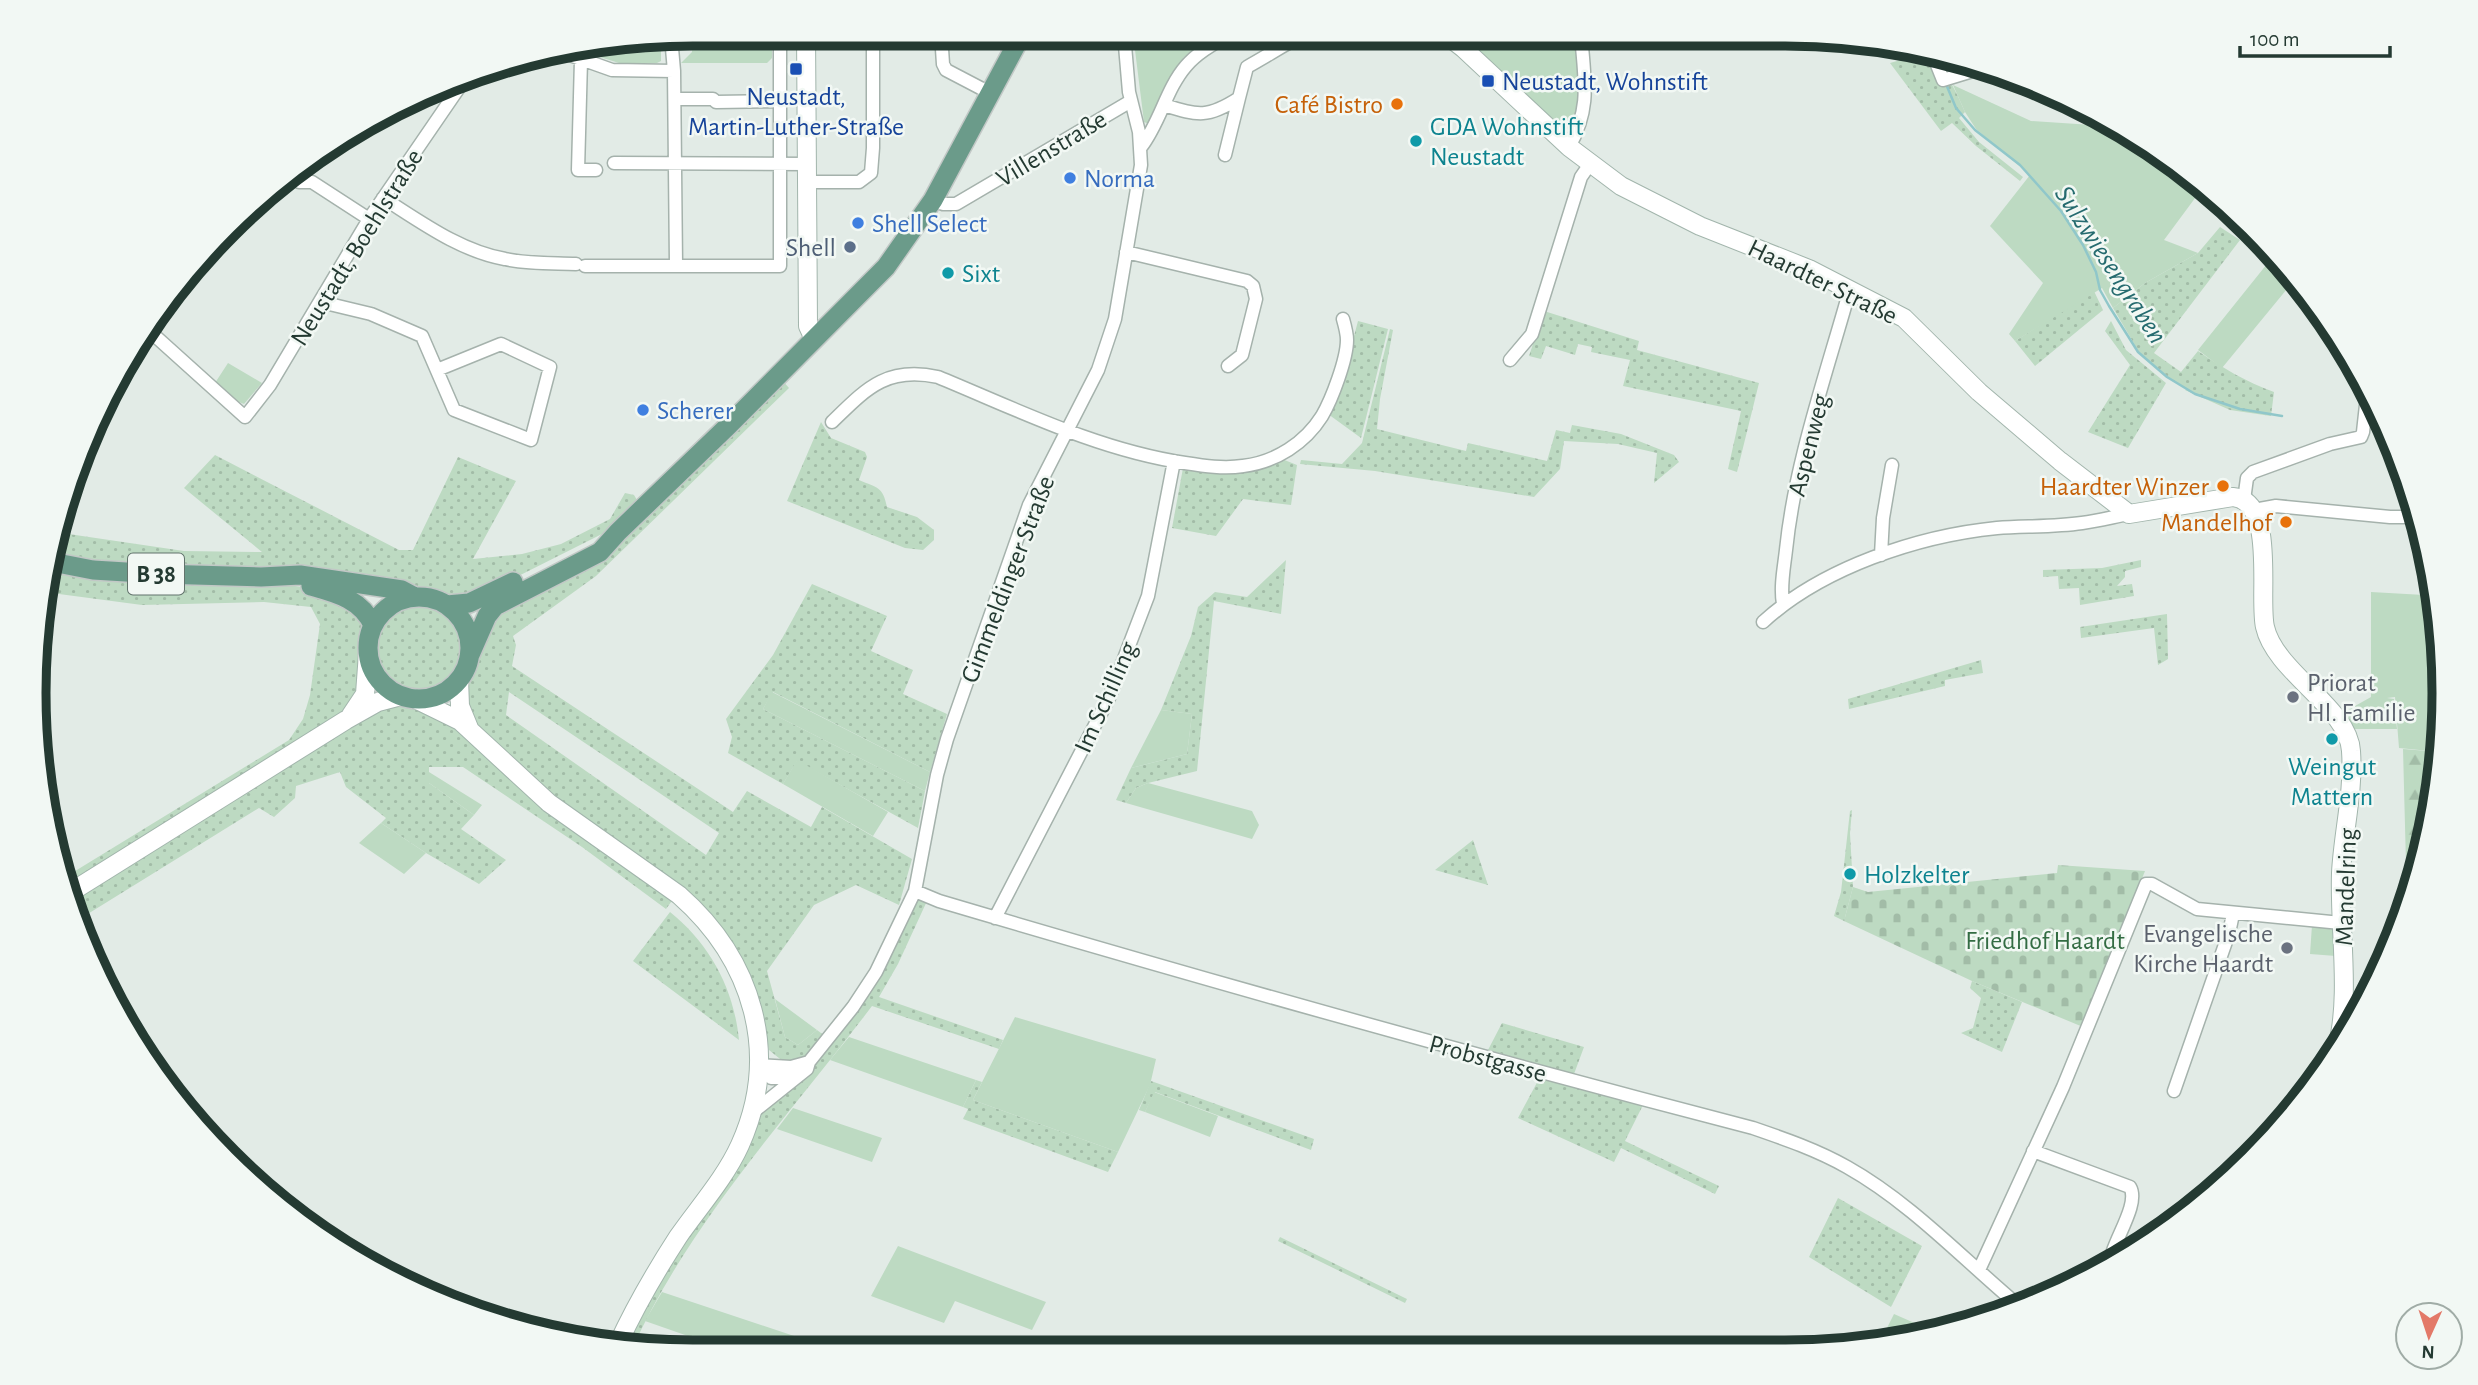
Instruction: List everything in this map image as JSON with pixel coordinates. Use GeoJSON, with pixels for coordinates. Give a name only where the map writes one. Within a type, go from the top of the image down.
{"type":"FeatureCollection","features":[{"type":"Feature","properties":{"kind":"main road"},"geometry":{"type":"LineString","coordinates":[[469,657],[465,625],[447,605],[431,598],[415,597],[391,605],[373,625],[368,640],[368,653],[377,678],[386,687],[407,697],[436,696],[459,679],[469,657],[487,616],[495,606],[589,558],[608,545],[618,532],[886,267],[933,200],[1015,46]]}},
{"type":"Feature","properties":{"kind":"main road"},"geometry":{"type":"LineString","coordinates":[[447,605],[469,603],[618,532]]}},
{"type":"Feature","properties":{"kind":"main road","name":"B 38"},"geometry":{"type":"LineString","coordinates":[[59,563],[93,570],[300,575],[402,590],[415,597]]}},
{"type":"Feature","properties":{"kind":"main road","name":"B 38"},"geometry":{"type":"LineString","coordinates":[[261,576],[345,597],[362,608],[373,625]]}},
{"type":"Feature","properties":{"kind":"street"},"geometry":{"type":"LineString","coordinates":[[672,46],[676,265]]}},
{"type":"Feature","properties":{"kind":"street"},"geometry":{"type":"LineString","coordinates":[[383,198],[449,240],[514,261],[581,265],[780,265],[780,46]]}},
{"type":"Feature","properties":{"kind":"street"},"geometry":{"type":"LineString","coordinates":[[806,46],[808,326],[814,339]]}},
{"type":"Feature","properties":{"kind":"street"},"geometry":{"type":"LineString","coordinates":[[808,182],[859,182],[871,173],[873,46]]}},
{"type":"Feature","properties":{"kind":"street"},"geometry":{"type":"LineString","coordinates":[[942,46],[946,70],[990,93]]}},
{"type":"Feature","properties":{"kind":"street","name":"Gimmeldinger Straße"},"geometry":{"type":"LineString","coordinates":[[752,1113],[807,1069],[809,1062],[853,1007],[876,972],[915,891],[937,775],[947,739],[1030,505],[1098,370],[1107,346],[1115,319],[1141,165],[1141,147],[1131,101],[1125,46]]}},
{"type":"Feature","properties":{"kind":"street","name":"Villenstraße"},"geometry":{"type":"LineString","coordinates":[[1141,147],[1152,133],[1184,68],[1211,46]]}},
{"type":"Feature","properties":{"kind":"street"},"geometry":{"type":"LineString","coordinates":[[1225,155],[1247,67],[1281,46]]}},
{"type":"Feature","properties":{"kind":"street","name":"Haardter Straße"},"geometry":{"type":"LineString","coordinates":[[1460,46],[1569,147],[1621,186],[1670,212],[1809,268],[1903,317],[1979,393],[2129,514]]}},
{"type":"Feature","properties":{"kind":"street"},"geometry":{"type":"LineString","coordinates":[[1569,147],[1581,122],[1586,100],[1582,46]]}},
{"type":"Feature","properties":{"kind":"street"},"geometry":{"type":"LineString","coordinates":[[573,57],[612,70],[674,71]]}},
{"type":"Feature","properties":{"kind":"street"},"geometry":{"type":"LineString","coordinates":[[581,60],[578,170],[596,170]]}},
{"type":"Feature","properties":{"kind":"street"},"geometry":{"type":"LineString","coordinates":[[1937,64],[1943,80],[1968,72]]}},
{"type":"Feature","properties":{"kind":"street","name":"Neustadt, Boehlstraße"},"geometry":{"type":"LineString","coordinates":[[153,335],[245,417],[270,385],[369,219],[457,90]]}},
{"type":"Feature","properties":{"kind":"street"},"geometry":{"type":"LineString","coordinates":[[1164,105],[1190,113],[1209,113],[1220,110],[1239,98]]}},
{"type":"Feature","properties":{"kind":"street"},"geometry":{"type":"LineString","coordinates":[[675,99],[713,99],[716,102],[779,101]]}},
{"type":"Feature","properties":{"kind":"street","name":"Villenstraße"},"geometry":{"type":"LineString","coordinates":[[933,200],[943,204],[956,204],[1131,101]]}},
{"type":"Feature","properties":{"kind":"street"},"geometry":{"type":"LineString","coordinates":[[614,163],[808,163]]}},
{"type":"Feature","properties":{"kind":"street"},"geometry":{"type":"LineString","coordinates":[[1510,360],[1532,334],[1581,177],[1590,164]]}},
{"type":"Feature","properties":{"kind":"street"},"geometry":{"type":"LineString","coordinates":[[299,182],[312,182],[369,219]]}},
{"type":"Feature","properties":{"kind":"street"},"geometry":{"type":"LineString","coordinates":[[1126,252],[1247,281],[1253,286],[1256,299],[1242,355],[1228,366]]}},
{"type":"Feature","properties":{"kind":"street","name":"Aspenweg"},"geometry":{"type":"LineString","coordinates":[[1783,604],[1787,537],[1798,479],[1850,289]]}},
{"type":"Feature","properties":{"kind":"street"},"geometry":{"type":"LineString","coordinates":[[321,302],[371,314],[422,336],[454,410],[531,440],[550,367],[501,344],[437,370]]}},
{"type":"Feature","properties":{"kind":"street"},"geometry":{"type":"LineString","coordinates":[[832,422],[875,383],[895,376],[922,374],[938,377],[1118,450],[1213,467],[1245,466],[1270,459],[1299,442],[1319,421],[1337,381],[1347,342],[1343,319]]}},
{"type":"Feature","properties":{"kind":"street"},"geometry":{"type":"LineString","coordinates":[[2249,505],[2247,478],[2253,472],[2330,444],[2361,437],[2366,406]]}},
{"type":"Feature","properties":{"kind":"street","name":"Im Schilling"},"geometry":{"type":"LineString","coordinates":[[995,918],[1109,698],[1148,596],[1174,461]]}},
{"type":"Feature","properties":{"kind":"street"},"geometry":{"type":"LineString","coordinates":[[1881,555],[1884,505],[1892,465]]}},
{"type":"Feature","properties":{"kind":"street"},"geometry":{"type":"LineString","coordinates":[[1763,622],[1783,604],[1835,575],[1881,555],[1914,544],[1974,531],[2081,524],[2233,497],[2249,505],[2390,517],[2407,515]]}},
{"type":"Feature","properties":{"kind":"street","name":"Mandelring"},"geometry":{"type":"LineString","coordinates":[[2249,505],[2264,563],[2263,621],[2267,635],[2299,679],[2343,726],[2349,738],[2351,751],[2347,826],[2341,870],[2343,1003],[2339,1026]]}},
{"type":"Feature","properties":{"kind":"street"},"geometry":{"type":"LineString","coordinates":[[346,720],[359,706],[365,694],[368,653]]}},
{"type":"Feature","properties":{"kind":"street"},"geometry":{"type":"LineString","coordinates":[[459,679],[460,706],[469,728]]}},
{"type":"Feature","properties":{"kind":"street"},"geometry":{"type":"LineString","coordinates":[[77,889],[346,720],[378,702],[407,697],[454,717],[550,803],[680,895],[708,923],[731,957],[748,993],[758,1036],[758,1085],[752,1113],[734,1157],[677,1239],[622,1335]]}},
{"type":"Feature","properties":{"kind":"street"},"geometry":{"type":"LineString","coordinates":[[1979,1270],[2094,1013],[2144,886],[2152,884],[2185,905],[2197,909],[2340,923]]}},
{"type":"Feature","properties":{"kind":"street","name":"Probstgasse"},"geometry":{"type":"LineString","coordinates":[[915,891],[995,918],[1479,1056],[1753,1128],[1788,1140],[1834,1160],[1893,1198],[2011,1298]]}},
{"type":"Feature","properties":{"kind":"street"},"geometry":{"type":"LineString","coordinates":[[2174,1091],[2234,914]]}},
{"type":"Feature","properties":{"kind":"street"},"geometry":{"type":"LineString","coordinates":[[759,1065],[791,1067],[809,1062]]}},
{"type":"Feature","properties":{"kind":"street"},"geometry":{"type":"LineString","coordinates":[[759,1065],[771,1078],[786,1080],[796,1077]]}},
{"type":"Feature","properties":{"kind":"street"},"geometry":{"type":"LineString","coordinates":[[2033,1151],[2130,1187],[2133,1201],[2112,1251]]}},
{"type":"Feature","properties":{"kind":"green space"},"geometry":{"type":"Polygon","coordinates":[[[692,46],[772,46],[772,58],[767,63],[681,63],[692,52],[692,46]]]}},
{"type":"Feature","properties":{"kind":"green space"},"geometry":{"type":"Polygon","coordinates":[[[1134,46],[1200,46],[1184,57],[1166,85],[1149,124],[1144,122],[1134,46]]]}},
{"type":"Feature","properties":{"kind":"green space"},"geometry":{"type":"Polygon","coordinates":[[[1470,46],[1576,46],[1580,103],[1566,132],[1470,46]]]}},
{"type":"Feature","properties":{"kind":"green space"},"geometry":{"type":"Polygon","coordinates":[[[661,47],[661,61],[657,63],[619,63],[590,54],[661,47]]]}},
{"type":"Feature","properties":{"kind":"green space"},"geometry":{"type":"Polygon","coordinates":[[[1909,58],[1937,64],[1958,95],[1965,112],[1959,118],[1979,142],[2023,177],[2020,181],[1952,123],[1941,131],[1890,63],[1909,58]]]}},
{"type":"Feature","properties":{"kind":"green space"},"geometry":{"type":"Polygon","coordinates":[[[1953,85],[2031,121],[2097,125],[2109,132],[2198,194],[2164,240],[2198,253],[2145,283],[2113,308],[2102,288],[2015,341],[2009,334],[2043,283],[1990,226],[2030,175],[1976,129],[1953,85]]]}},
{"type":"Feature","properties":{"kind":"green space"},"geometry":{"type":"Polygon","coordinates":[[[2220,227],[2240,240],[2154,353],[2181,372],[2198,351],[2235,374],[2274,392],[2271,416],[2230,410],[2185,390],[2187,389],[2139,352],[2113,308],[2145,283],[2198,253],[2220,227]]]}},
{"type":"Feature","properties":{"kind":"green space"},"geometry":{"type":"Polygon","coordinates":[[[2268,262],[2289,287],[2222,368],[2198,350],[2268,262]]]}},
{"type":"Feature","properties":{"kind":"green space"},"geometry":{"type":"Polygon","coordinates":[[[2094,291],[2103,310],[2035,366],[2015,341],[2094,291]]]}},
{"type":"Feature","properties":{"kind":"green space"},"geometry":{"type":"Polygon","coordinates":[[[1544,311],[1639,341],[1637,350],[1759,383],[1737,472],[1728,469],[1741,411],[1623,386],[1630,360],[1591,352],[1592,347],[1578,344],[1575,355],[1546,346],[1541,359],[1529,356],[1544,311]]]}},
{"type":"Feature","properties":{"kind":"green space"},"geometry":{"type":"Polygon","coordinates":[[[1358,321],[1388,329],[1361,438],[1328,414],[1339,393],[1358,321]]]}},
{"type":"Feature","properties":{"kind":"green space"},"geometry":{"type":"Polygon","coordinates":[[[2111,321],[2126,350],[2166,383],[2128,448],[2088,432],[2130,365],[2105,331],[2111,321]]]}},
{"type":"Feature","properties":{"kind":"green space"},"geometry":{"type":"Polygon","coordinates":[[[1390,329],[1393,330],[1377,429],[1466,451],[1468,443],[1547,461],[1556,430],[1570,433],[1572,425],[1621,434],[1674,455],[1679,462],[1654,483],[1657,453],[1618,444],[1564,441],[1560,469],[1534,497],[1375,471],[1300,464],[1301,460],[1342,464],[1362,443],[1390,329]]]}},
{"type":"Feature","properties":{"kind":"green space"},"geometry":{"type":"Polygon","coordinates":[[[228,363],[262,383],[244,404],[234,400],[215,383],[228,363]]]}},
{"type":"Feature","properties":{"kind":"green space"},"geometry":{"type":"Polygon","coordinates":[[[782,380],[789,388],[596,576],[513,636],[516,645],[512,666],[733,812],[747,791],[811,827],[822,807],[912,859],[899,905],[856,885],[814,905],[767,971],[785,1037],[798,1045],[817,1030],[825,1036],[808,1057],[785,1063],[769,1050],[761,1009],[718,929],[577,818],[480,732],[464,694],[473,677],[490,616],[595,558],[782,380]],[[509,692],[506,715],[706,855],[719,833],[509,692]]]}},
{"type":"Feature","properties":{"kind":"green space"},"geometry":{"type":"Polygon","coordinates":[[[821,422],[831,438],[865,452],[867,457],[859,480],[879,489],[884,495],[887,507],[917,517],[934,530],[934,540],[923,550],[905,548],[787,501],[821,422]]]}},
{"type":"Feature","properties":{"kind":"green space"},"geometry":{"type":"Polygon","coordinates":[[[215,455],[399,550],[413,550],[458,457],[516,481],[473,559],[522,554],[561,544],[610,519],[625,493],[634,495],[637,500],[602,534],[473,599],[449,601],[441,595],[404,587],[59,561],[66,534],[184,551],[262,552],[184,488],[215,455]]]}},
{"type":"Feature","properties":{"kind":"green space"},"geometry":{"type":"Polygon","coordinates":[[[1282,459],[1297,465],[1291,505],[1243,499],[1216,536],[1172,528],[1183,468],[1244,472],[1282,459]]]}},
{"type":"Feature","properties":{"kind":"green space"},"geometry":{"type":"Polygon","coordinates":[[[1286,560],[1281,614],[1214,601],[1197,771],[1136,788],[1126,803],[1116,800],[1131,768],[1187,754],[1192,714],[1161,710],[1191,636],[1198,607],[1215,592],[1247,597],[1286,560]]]}},
{"type":"Feature","properties":{"kind":"green space"},"geometry":{"type":"Polygon","coordinates":[[[2141,560],[2141,567],[2125,571],[2125,577],[2117,586],[2132,584],[2134,596],[2080,605],[2079,588],[2059,589],[2058,576],[2043,577],[2043,570],[2102,568],[2141,560]]]}},
{"type":"Feature","properties":{"kind":"green space"},"geometry":{"type":"Polygon","coordinates":[[[2419,561],[2427,608],[2431,650],[2429,751],[2399,748],[2395,697],[2387,698],[2394,699],[2397,729],[2352,729],[2339,715],[2371,697],[2371,592],[2424,595],[2419,561]]]}},
{"type":"Feature","properties":{"kind":"green space"},"geometry":{"type":"Polygon","coordinates":[[[57,569],[273,582],[301,587],[351,603],[365,626],[356,704],[75,883],[72,873],[289,740],[303,719],[310,695],[320,624],[311,607],[264,602],[142,605],[54,593],[57,569]]]}},
{"type":"Feature","properties":{"kind":"green space"},"geometry":{"type":"Polygon","coordinates":[[[812,584],[887,616],[871,651],[913,670],[903,694],[947,714],[930,772],[773,692],[763,709],[925,791],[918,828],[797,761],[783,784],[728,753],[732,737],[726,719],[773,655],[812,584]]]}},
{"type":"Feature","properties":{"kind":"green space"},"geometry":{"type":"Polygon","coordinates":[[[420,604],[437,608],[451,617],[460,631],[464,648],[460,665],[451,679],[437,688],[420,692],[403,688],[389,679],[380,665],[376,648],[380,631],[389,617],[403,608],[420,604]]]}},
{"type":"Feature","properties":{"kind":"green space"},"geometry":{"type":"Polygon","coordinates":[[[2167,614],[2168,659],[2158,665],[2154,628],[2081,638],[2080,627],[2167,614]]]}},
{"type":"Feature","properties":{"kind":"green space"},"geometry":{"type":"Polygon","coordinates":[[[1981,660],[1983,673],[1945,680],[1945,686],[1849,709],[1848,699],[1981,660]]]}},
{"type":"Feature","properties":{"kind":"green space"},"geometry":{"type":"Polygon","coordinates":[[[772,692],[930,772],[925,791],[763,709],[772,692]]]}},
{"type":"Feature","properties":{"kind":"green space"},"geometry":{"type":"Polygon","coordinates":[[[396,700],[444,716],[674,898],[666,909],[582,847],[463,767],[429,767],[429,783],[474,815],[461,829],[506,860],[479,884],[381,823],[386,818],[346,787],[340,772],[296,786],[295,798],[274,817],[259,808],[86,915],[78,893],[396,700]]]}},
{"type":"Feature","properties":{"kind":"green space"},"geometry":{"type":"Polygon","coordinates":[[[1161,710],[1192,714],[1187,754],[1131,768],[1161,710]]]}},
{"type":"Feature","properties":{"kind":"green space"},"geometry":{"type":"Polygon","coordinates":[[[2403,749],[2429,751],[2420,819],[2404,881],[2406,864],[2403,749]]]}},
{"type":"Feature","properties":{"kind":"green space"},"geometry":{"type":"Polygon","coordinates":[[[797,760],[888,812],[873,836],[783,784],[797,760]]]}},
{"type":"Feature","properties":{"kind":"green space"},"geometry":{"type":"Polygon","coordinates":[[[429,772],[482,805],[474,815],[429,783],[429,772]]]}},
{"type":"Feature","properties":{"kind":"green space"},"geometry":{"type":"Polygon","coordinates":[[[1148,783],[1252,811],[1259,825],[1252,839],[1126,803],[1136,788],[1148,783]]]}},
{"type":"Feature","properties":{"kind":"green space"},"geometry":{"type":"Polygon","coordinates":[[[1852,810],[1850,833],[1853,887],[1844,921],[1834,916],[1841,892],[1852,810]]]}},
{"type":"Feature","properties":{"kind":"green space"},"geometry":{"type":"Polygon","coordinates":[[[381,823],[426,853],[404,874],[359,843],[381,823]]]}},
{"type":"Feature","properties":{"kind":"green space"},"geometry":{"type":"Polygon","coordinates":[[[1473,840],[1488,885],[1435,870],[1473,840]]]}},
{"type":"Feature","properties":{"kind":"green space","name":"Friedhof Haardt"},"geometry":{"type":"Polygon","coordinates":[[[2058,865],[2145,871],[2083,1027],[1972,981],[1844,921],[1853,887],[1868,892],[2057,873],[2058,865]]]}},
{"type":"Feature","properties":{"kind":"green space"},"geometry":{"type":"Polygon","coordinates":[[[917,896],[927,901],[898,964],[879,997],[1003,1040],[999,1049],[872,1006],[712,1212],[683,1256],[638,1337],[627,1336],[767,1106],[814,1065],[917,896]]]}},
{"type":"Feature","properties":{"kind":"green space"},"geometry":{"type":"Polygon","coordinates":[[[670,912],[697,938],[718,969],[732,1003],[739,1040],[633,961],[670,912]]]}},
{"type":"Feature","properties":{"kind":"green space"},"geometry":{"type":"Polygon","coordinates":[[[2312,925],[2336,927],[2336,956],[2310,954],[2312,925]]]}},
{"type":"Feature","properties":{"kind":"green space"},"geometry":{"type":"Polygon","coordinates":[[[1972,981],[2022,1002],[2002,1052],[1961,1033],[1973,1028],[1981,998],[1970,988],[1972,981]]]}},
{"type":"Feature","properties":{"kind":"green space"},"geometry":{"type":"Polygon","coordinates":[[[775,999],[817,1030],[798,1045],[785,1037],[775,999]]]}},
{"type":"Feature","properties":{"kind":"green space"},"geometry":{"type":"Polygon","coordinates":[[[1015,1017],[1156,1059],[1150,1085],[1118,1152],[973,1100],[1015,1017]]]}},
{"type":"Feature","properties":{"kind":"green space"},"geometry":{"type":"Polygon","coordinates":[[[1502,1023],[1584,1047],[1574,1074],[1488,1050],[1502,1023]]]}},
{"type":"Feature","properties":{"kind":"green space"},"geometry":{"type":"Polygon","coordinates":[[[849,1037],[976,1080],[963,1107],[830,1060],[849,1037]]]}},
{"type":"Feature","properties":{"kind":"green space"},"geometry":{"type":"Polygon","coordinates":[[[1540,1077],[1643,1105],[1625,1141],[1719,1186],[1715,1194],[1621,1148],[1614,1162],[1518,1118],[1540,1077]]]}},
{"type":"Feature","properties":{"kind":"green space"},"geometry":{"type":"Polygon","coordinates":[[[976,1080],[982,1082],[973,1100],[1118,1152],[1108,1172],[963,1119],[968,1109],[963,1107],[976,1080]]]}},
{"type":"Feature","properties":{"kind":"green space"},"geometry":{"type":"Polygon","coordinates":[[[1151,1081],[1314,1139],[1311,1150],[1155,1092],[1145,1112],[1139,1110],[1151,1081]]]}},
{"type":"Feature","properties":{"kind":"green space"},"geometry":{"type":"Polygon","coordinates":[[[1154,1092],[1218,1116],[1210,1137],[1145,1112],[1154,1092]]]}},
{"type":"Feature","properties":{"kind":"green space"},"geometry":{"type":"Polygon","coordinates":[[[793,1108],[882,1138],[872,1162],[777,1129],[793,1108]]]}},
{"type":"Feature","properties":{"kind":"green space"},"geometry":{"type":"Polygon","coordinates":[[[1838,1198],[1922,1246],[1891,1307],[1809,1257],[1838,1198]]]}},
{"type":"Feature","properties":{"kind":"green space"},"geometry":{"type":"Polygon","coordinates":[[[1280,1237],[1407,1299],[1405,1303],[1278,1241],[1280,1237]]]}},
{"type":"Feature","properties":{"kind":"green space"},"geometry":{"type":"Polygon","coordinates":[[[898,1246],[1046,1302],[1032,1330],[955,1301],[944,1323],[871,1296],[898,1246]]]}},
{"type":"Feature","properties":{"kind":"green space"},"geometry":{"type":"Polygon","coordinates":[[[662,1292],[806,1340],[699,1340],[645,1321],[662,1292]]]}},
{"type":"Feature","properties":{"kind":"green space"},"geometry":{"type":"Polygon","coordinates":[[[1894,1314],[1920,1325],[1912,1327],[1885,1331],[1894,1314]]]}},
{"type":"Feature","properties":{"kind":"waterway","name":"Sulzwiesengraben"},"geometry":{"type":"LineString","coordinates":[[1946,84],[1956,108],[1975,130],[2020,165],[2061,211],[2083,245],[2096,272],[2100,290],[2138,352],[2167,377],[2195,394],[2240,409],[2282,416]]}},
{"type":"Feature","properties":{"kind":"place","name":"Neustadt, Martin-Luther-Straße"},"geometry":{"type":"Point","coordinates":[796,69]}},
{"type":"Feature","properties":{"kind":"place","name":"Neustadt, Wohnstift"},"geometry":{"type":"Point","coordinates":[1488,81]}},
{"type":"Feature","properties":{"kind":"place","name":"Café Bistro"},"geometry":{"type":"Point","coordinates":[1397,104]}},
{"type":"Feature","properties":{"kind":"place","name":"GDA Wohnstift Neustadt"},"geometry":{"type":"Point","coordinates":[1416,141]}},
{"type":"Feature","properties":{"kind":"place","name":"Norma"},"geometry":{"type":"Point","coordinates":[1070,178]}},
{"type":"Feature","properties":{"kind":"place","name":"Shell Select"},"geometry":{"type":"Point","coordinates":[858,223]}},
{"type":"Feature","properties":{"kind":"place","name":"Shell"},"geometry":{"type":"Point","coordinates":[850,247]}},
{"type":"Feature","properties":{"kind":"place","name":"Sixt"},"geometry":{"type":"Point","coordinates":[948,273]}},
{"type":"Feature","properties":{"kind":"place","name":"Scherer"},"geometry":{"type":"Point","coordinates":[643,410]}},
{"type":"Feature","properties":{"kind":"place","name":"Haardter Winzer"},"geometry":{"type":"Point","coordinates":[2223,486]}},
{"type":"Feature","properties":{"kind":"place","name":"Mandelhof"},"geometry":{"type":"Point","coordinates":[2286,522]}},
{"type":"Feature","properties":{"kind":"place","name":"Priorat Hl. Familie"},"geometry":{"type":"Point","coordinates":[2293,697]}},
{"type":"Feature","properties":{"kind":"place","name":"Weingut Mattern"},"geometry":{"type":"Point","coordinates":[2332,739]}},
{"type":"Feature","properties":{"kind":"place","name":"Holzkelter"},"geometry":{"type":"Point","coordinates":[1850,874]}},
{"type":"Feature","properties":{"kind":"place","name":"Evangelische Kirche Haardt"},"geometry":{"type":"Point","coordinates":[2287,948]}}]}
